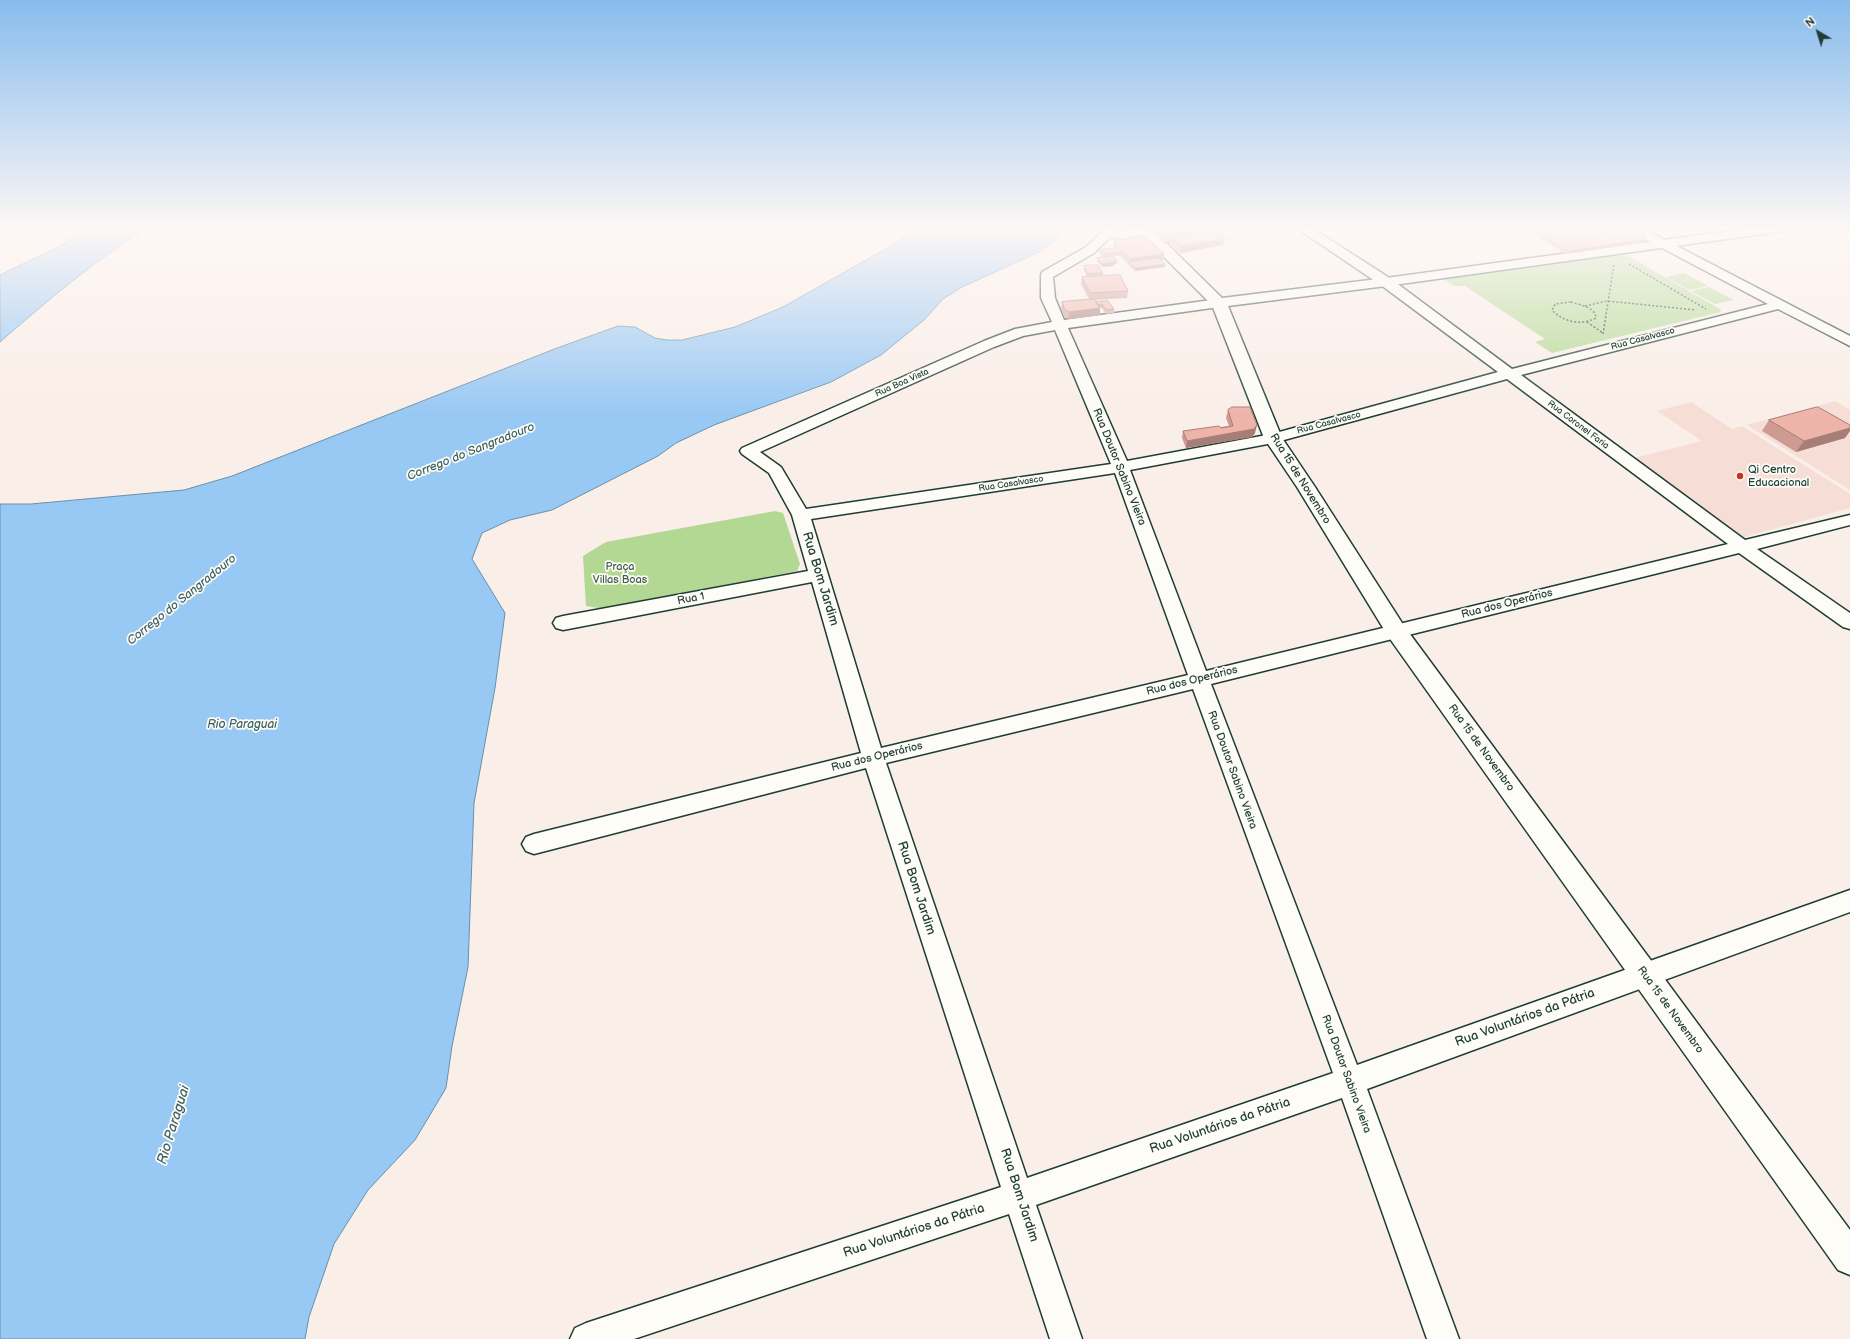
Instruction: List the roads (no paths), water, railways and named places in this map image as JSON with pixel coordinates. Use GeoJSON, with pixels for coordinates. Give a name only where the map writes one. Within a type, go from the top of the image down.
{"type":"FeatureCollection","features":[{"type":"Feature","properties":{"kind":"street","name":"Rua Doutor Sabino Vieira"},"geometry":{"type":"LineString","coordinates":[[1048,290],[1048,298],[1059,325],[1121,467],[1199,680],[1350,1081],[1443,1339]]}},
{"type":"Feature","properties":{"kind":"street","name":"Rua 15 de Novembro"},"geometry":{"type":"LineString","coordinates":[[1206,290],[1219,303],[1273,438],[1306,487],[1396,631],[1850,1258]]}},
{"type":"Feature","properties":{"kind":"street"},"geometry":{"type":"LineString","coordinates":[[1219,303],[1319,290]]}},
{"type":"Feature","properties":{"kind":"street","name":"Rua Coronel Faria"},"geometry":{"type":"LineString","coordinates":[[1397,290],[1743,547],[1850,622]]}},
{"type":"Feature","properties":{"kind":"street"},"geometry":{"type":"LineString","coordinates":[[1752,290],[1779,305],[1844,334],[1850,342]]}},
{"type":"Feature","properties":{"kind":"street","name":"Rua Boa Vista"},"geometry":{"type":"LineString","coordinates":[[748,451],[989,344],[1020,332],[1059,325],[1219,303]]}},
{"type":"Feature","properties":{"kind":"street","name":"Rua Casalvasco"},"geometry":{"type":"LineString","coordinates":[[801,515],[1121,467],[1273,438],[1510,374],[1779,305]]}},
{"type":"Feature","properties":{"kind":"street","name":"Rua Bom Jardim"},"geometry":{"type":"LineString","coordinates":[[748,451],[775,470],[801,515],[873,758],[1066,1339]]}},
{"type":"Feature","properties":{"kind":"street","name":"Rua dos Operários"},"geometry":{"type":"LineString","coordinates":[[534,844],[873,758],[1199,680],[1850,520]]}},
{"type":"Feature","properties":{"kind":"street","name":"Rua 1"},"geometry":{"type":"LineString","coordinates":[[563,623],[818,575]]}},
{"type":"Feature","properties":{"kind":"street","name":"Rua Voluntários da Pátria"},"geometry":{"type":"LineString","coordinates":[[586,1339],[1019,1196],[1350,1081],[1850,901]]}},
{"type":"Feature","properties":{"kind":"water"},"geometry":{"type":"Polygon","coordinates":[[[0,290],[61,290],[53,297],[0,342],[0,290]]]}},
{"type":"Feature","properties":{"kind":"water","name":"Rio Paraguai"},"geometry":{"type":"Polygon","coordinates":[[[812,290],[956,290],[943,299],[924,320],[881,355],[831,382],[714,425],[676,443],[658,456],[552,510],[510,520],[482,533],[472,559],[505,613],[495,688],[474,803],[468,967],[452,1046],[446,1088],[415,1140],[368,1190],[334,1244],[309,1317],[305,1339],[0,1339],[0,504],[31,504],[184,490],[232,476],[557,348],[618,326],[635,327],[655,338],[682,340],[735,327],[783,307],[812,290]]]}},
{"type":"Feature","properties":{"kind":"place","name":"Qi Centro Educacional"},"geometry":{"type":"Point","coordinates":[1740,476]}},
{"type":"Feature","properties":{"kind":"water label","name":"Corrego do Sangradouro"},"geometry":{"type":"Point","coordinates":[471,452]}},
{"type":"Feature","properties":{"kind":"water label","name":"Corrego do Sangradouro"},"geometry":{"type":"Point","coordinates":[182,600]}},
{"type":"Feature","properties":{"kind":"park label","name":"Praça Villas Boas"},"geometry":{"type":"Point","coordinates":[620,573]}}]}
